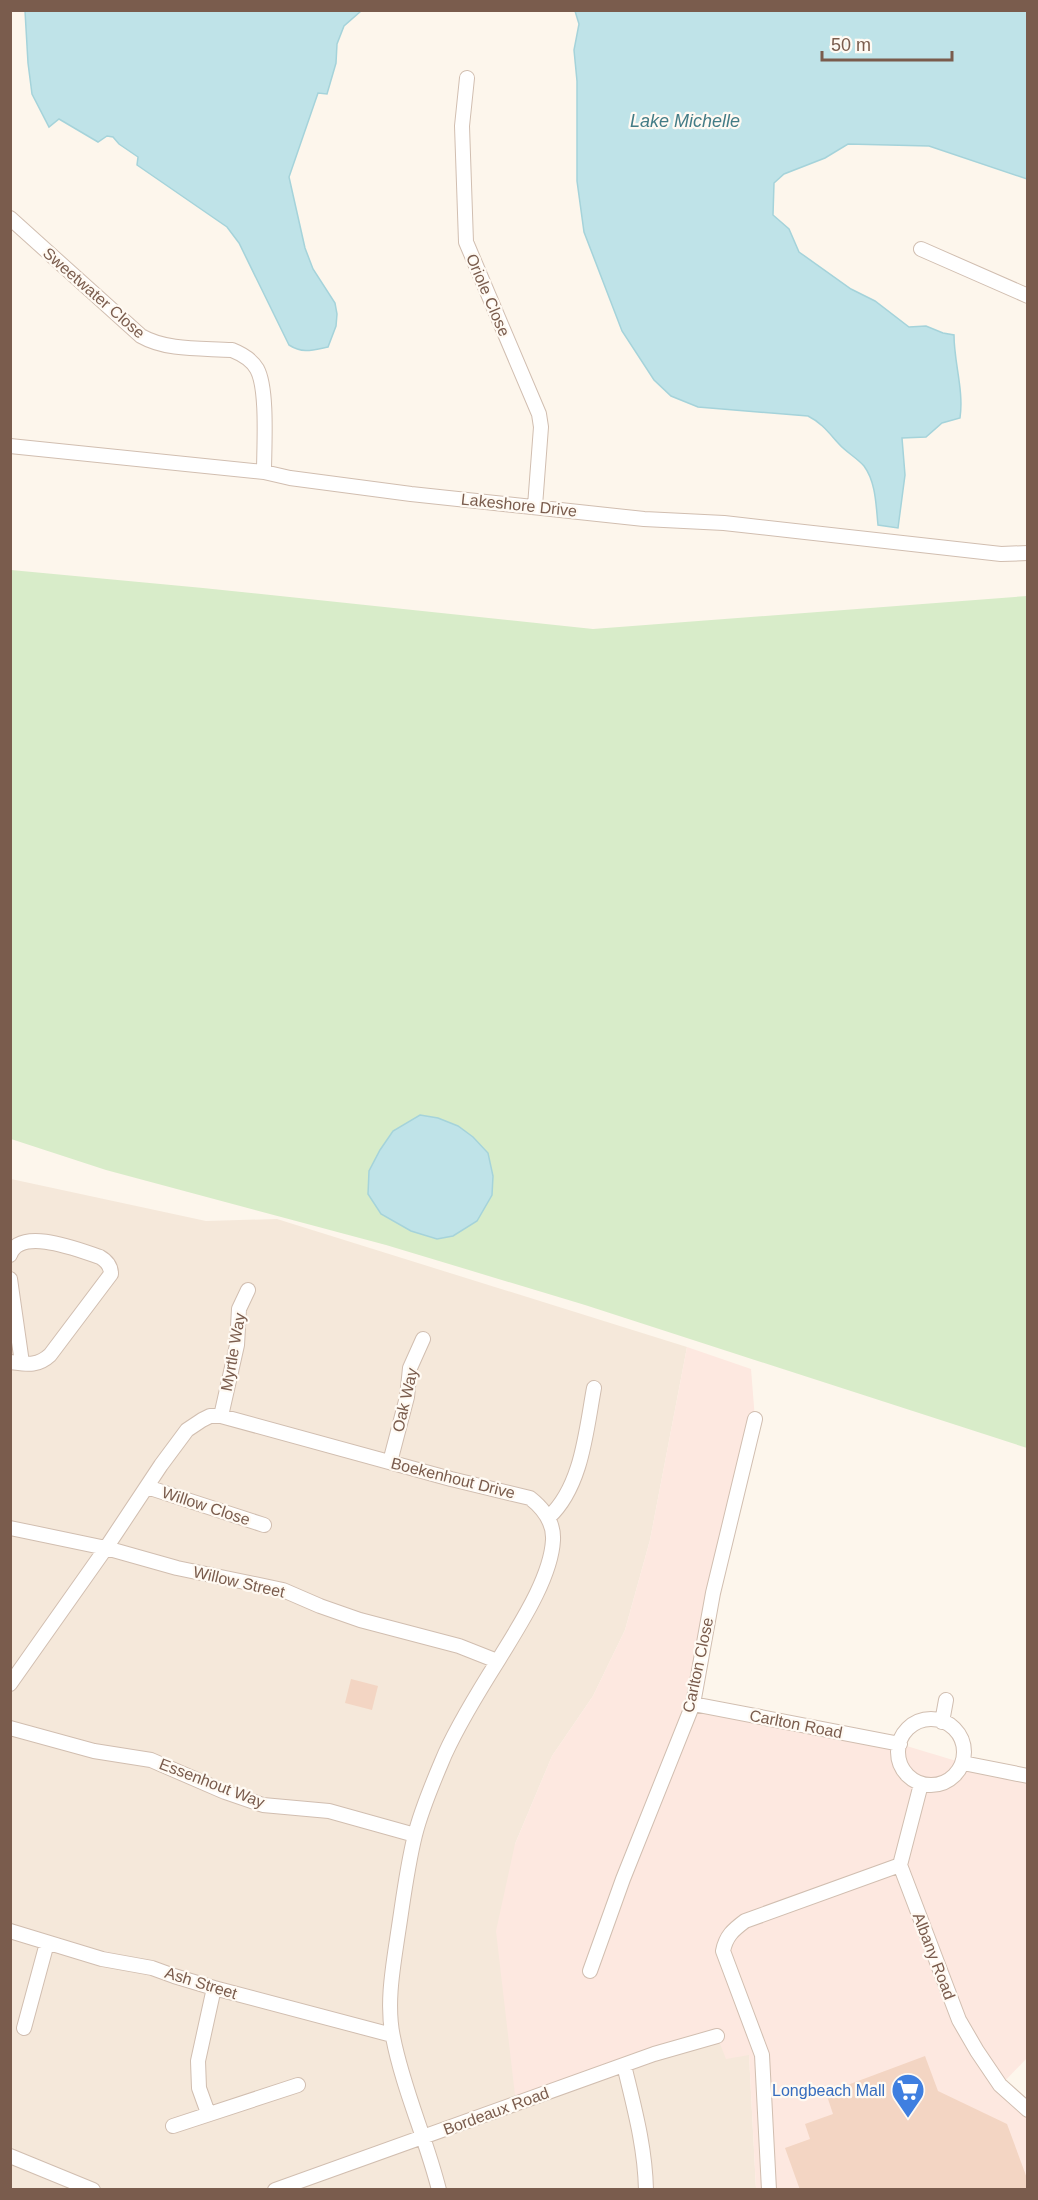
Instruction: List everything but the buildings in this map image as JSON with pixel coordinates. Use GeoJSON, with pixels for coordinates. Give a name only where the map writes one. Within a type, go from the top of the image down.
{"type":"FeatureCollection","features":[{"type":"Feature","properties":{"kind":"street","name":"Oriole Close"},"geometry":{"type":"LineString","coordinates":[[467,78],[462,126],[466,242],[539,414],[541,427],[535,506]]}},
{"type":"Feature","properties":{"kind":"street","name":"Sweetwater Close"},"geometry":{"type":"LineString","coordinates":[[10,218],[141,336],[153,343],[231,350],[250,360],[261,380],[264,472]]}},
{"type":"Feature","properties":{"kind":"street"},"geometry":{"type":"LineString","coordinates":[[921,249],[1028,296]]}},
{"type":"Feature","properties":{"kind":"street","name":"Lakeshore Drive"},"geometry":{"type":"LineString","coordinates":[[10,446],[264,472],[290,478],[400,492],[644,519],[724,523],[1001,554],[1028,553]]}},
{"type":"Feature","properties":{"kind":"street"},"geometry":{"type":"LineString","coordinates":[[10,1255],[17,1245],[25,1241],[37,1241],[100,1257],[111,1269],[111,1274],[50,1355],[45,1360],[31,1365],[16,1363],[10,1279]]}},
{"type":"Feature","properties":{"kind":"street","name":"Myrtle Way"},"geometry":{"type":"LineString","coordinates":[[221,1416],[237,1345],[239,1310],[248,1290]]}},
{"type":"Feature","properties":{"kind":"street","name":"Oak Way"},"geometry":{"type":"LineString","coordinates":[[390,1462],[407,1397],[410,1368],[423,1339]]}},
{"type":"Feature","properties":{"kind":"street"},"geometry":{"type":"LineString","coordinates":[[439,2190],[405,2086],[392,2035],[392,1971],[415,1835],[446,1751],[534,1600],[550,1557],[553,1539],[549,1517],[558,1509],[573,1479],[594,1388]]}},
{"type":"Feature","properties":{"kind":"street"},"geometry":{"type":"LineString","coordinates":[[10,1684],[188,1430],[210,1416],[221,1416]]}},
{"type":"Feature","properties":{"kind":"street","name":"Boekenhout Drive"},"geometry":{"type":"LineString","coordinates":[[221,1416],[451,1479],[530,1498],[549,1517]]}},
{"type":"Feature","properties":{"kind":"street","name":"Carlton Close"},"geometry":{"type":"LineString","coordinates":[[590,1971],[623,1880],[693,1704],[713,1593],[755,1419]]}},
{"type":"Feature","properties":{"kind":"street","name":"Willow Close"},"geometry":{"type":"LineString","coordinates":[[147,1487],[264,1525]]}},
{"type":"Feature","properties":{"kind":"street","name":"Willow Street"},"geometry":{"type":"LineString","coordinates":[[10,1528],[106,1548],[177,1568],[283,1590],[360,1620],[459,1646],[497,1661]]}},
{"type":"Feature","properties":{"kind":"street"},"geometry":{"type":"LineString","coordinates":[[942,1722],[946,1700]]}},
{"type":"Feature","properties":{"kind":"street","name":"Carlton Road"},"geometry":{"type":"LineString","coordinates":[[693,1704],[900,1744]]}},
{"type":"Feature","properties":{"kind":"street"},"geometry":{"type":"LineString","coordinates":[[921,1721],[942,1722],[951,1726],[958,1733],[963,1743],[963,1762],[951,1779],[941,1784],[921,1784],[912,1779],[900,1763],[900,1744],[904,1734],[911,1726],[921,1721]]}},
{"type":"Feature","properties":{"kind":"street","name":"Essenhout Way"},"geometry":{"type":"LineString","coordinates":[[10,1728],[94,1751],[151,1760],[225,1792],[263,1805],[329,1811],[415,1835]]}},
{"type":"Feature","properties":{"kind":"street"},"geometry":{"type":"LineString","coordinates":[[963,1762],[1028,1776]]}},
{"type":"Feature","properties":{"kind":"street"},"geometry":{"type":"LineString","coordinates":[[770,2190],[762,2055],[723,1951],[725,1940],[745,1921],[900,1865],[921,1784]]}},
{"type":"Feature","properties":{"kind":"street","name":"Albany Road"},"geometry":{"type":"LineString","coordinates":[[900,1865],[959,2020],[976,2051],[1000,2085],[1028,2110]]}},
{"type":"Feature","properties":{"kind":"street","name":"Ash Street"},"geometry":{"type":"LineString","coordinates":[[10,1931],[102,1959],[153,1968],[174,1977],[392,2035]]}},
{"type":"Feature","properties":{"kind":"street"},"geometry":{"type":"LineString","coordinates":[[24,2028],[47,1943]]}},
{"type":"Feature","properties":{"kind":"street"},"geometry":{"type":"LineString","coordinates":[[208,2113],[199,2088],[198,2061],[214,1988]]}},
{"type":"Feature","properties":{"kind":"street","name":"Bordeaux Road"},"geometry":{"type":"LineString","coordinates":[[275,2190],[654,2054],[717,2036]]}},
{"type":"Feature","properties":{"kind":"street"},"geometry":{"type":"LineString","coordinates":[[624,2065],[640,2132],[645,2162],[646,2190]]}},
{"type":"Feature","properties":{"kind":"street"},"geometry":{"type":"LineString","coordinates":[[173,2126],[298,2085]]}},
{"type":"Feature","properties":{"kind":"street"},"geometry":{"type":"LineString","coordinates":[[10,2156],[93,2190]]}},
{"type":"Feature","properties":{"kind":"shaded area"},"geometry":{"type":"Polygon","coordinates":[[[11,1179],[206,1221],[277,1219],[687,1347],[650,1540],[625,1630],[593,1696],[552,1756],[515,1844],[717,2036],[749,2054],[756,2189],[93,2190],[71,2182],[68,2189],[11,2190],[11,1179]]]}},
{"type":"Feature","properties":{"kind":"shaded area"},"geometry":{"type":"Polygon","coordinates":[[[687,1347],[751,1369],[755,1419],[693,1703],[900,1744],[963,1763],[1027,1776],[1027,2058],[1001,2085],[1027,2110],[1027,2189],[756,2189],[749,2055],[726,2059],[717,2036],[516,2104],[496,1931],[515,1844],[552,1756],[593,1696],[625,1630],[650,1540],[687,1347]]]}},
{"type":"Feature","properties":{"kind":"green space"},"geometry":{"type":"Polygon","coordinates":[[[11,570],[593,629],[1027,596],[1027,1448],[585,1305],[386,1245],[106,1170],[11,1139],[11,570]]]}},
{"type":"Feature","properties":{"kind":"water"},"geometry":{"type":"Polygon","coordinates":[[[25,11],[361,11],[344,26],[337,44],[336,63],[327,94],[318,93],[289,177],[305,248],[313,269],[335,303],[336,326],[328,347],[304,350],[289,345],[239,243],[227,227],[137,165],[138,157],[113,137],[107,136],[98,142],[59,119],[49,127],[32,94],[25,11]]]}},
{"type":"Feature","properties":{"kind":"water","name":"Lake Michelle"},"geometry":{"type":"Polygon","coordinates":[[[575,11],[1027,11],[1027,179],[929,146],[848,144],[825,158],[784,174],[774,183],[773,215],[789,229],[799,252],[851,289],[875,301],[909,327],[926,326],[954,335],[961,397],[960,418],[942,423],[926,437],[902,438],[905,475],[898,528],[878,525],[875,494],[868,472],[817,422],[808,416],[698,407],[671,396],[654,380],[622,331],[584,232],[577,181],[577,81],[574,50],[579,24],[575,11]]]}},
{"type":"Feature","properties":{"kind":"water"},"geometry":{"type":"Polygon","coordinates":[[[420,1115],[438,1118],[458,1126],[473,1137],[488,1153],[493,1176],[492,1195],[477,1221],[453,1236],[437,1239],[411,1231],[381,1214],[368,1194],[369,1171],[380,1150],[393,1131],[420,1115]]]}},
{"type":"Feature","properties":{"kind":"place","name":"Longbeach Mall"},"geometry":{"type":"Point","coordinates":[908,2119]}}]}
